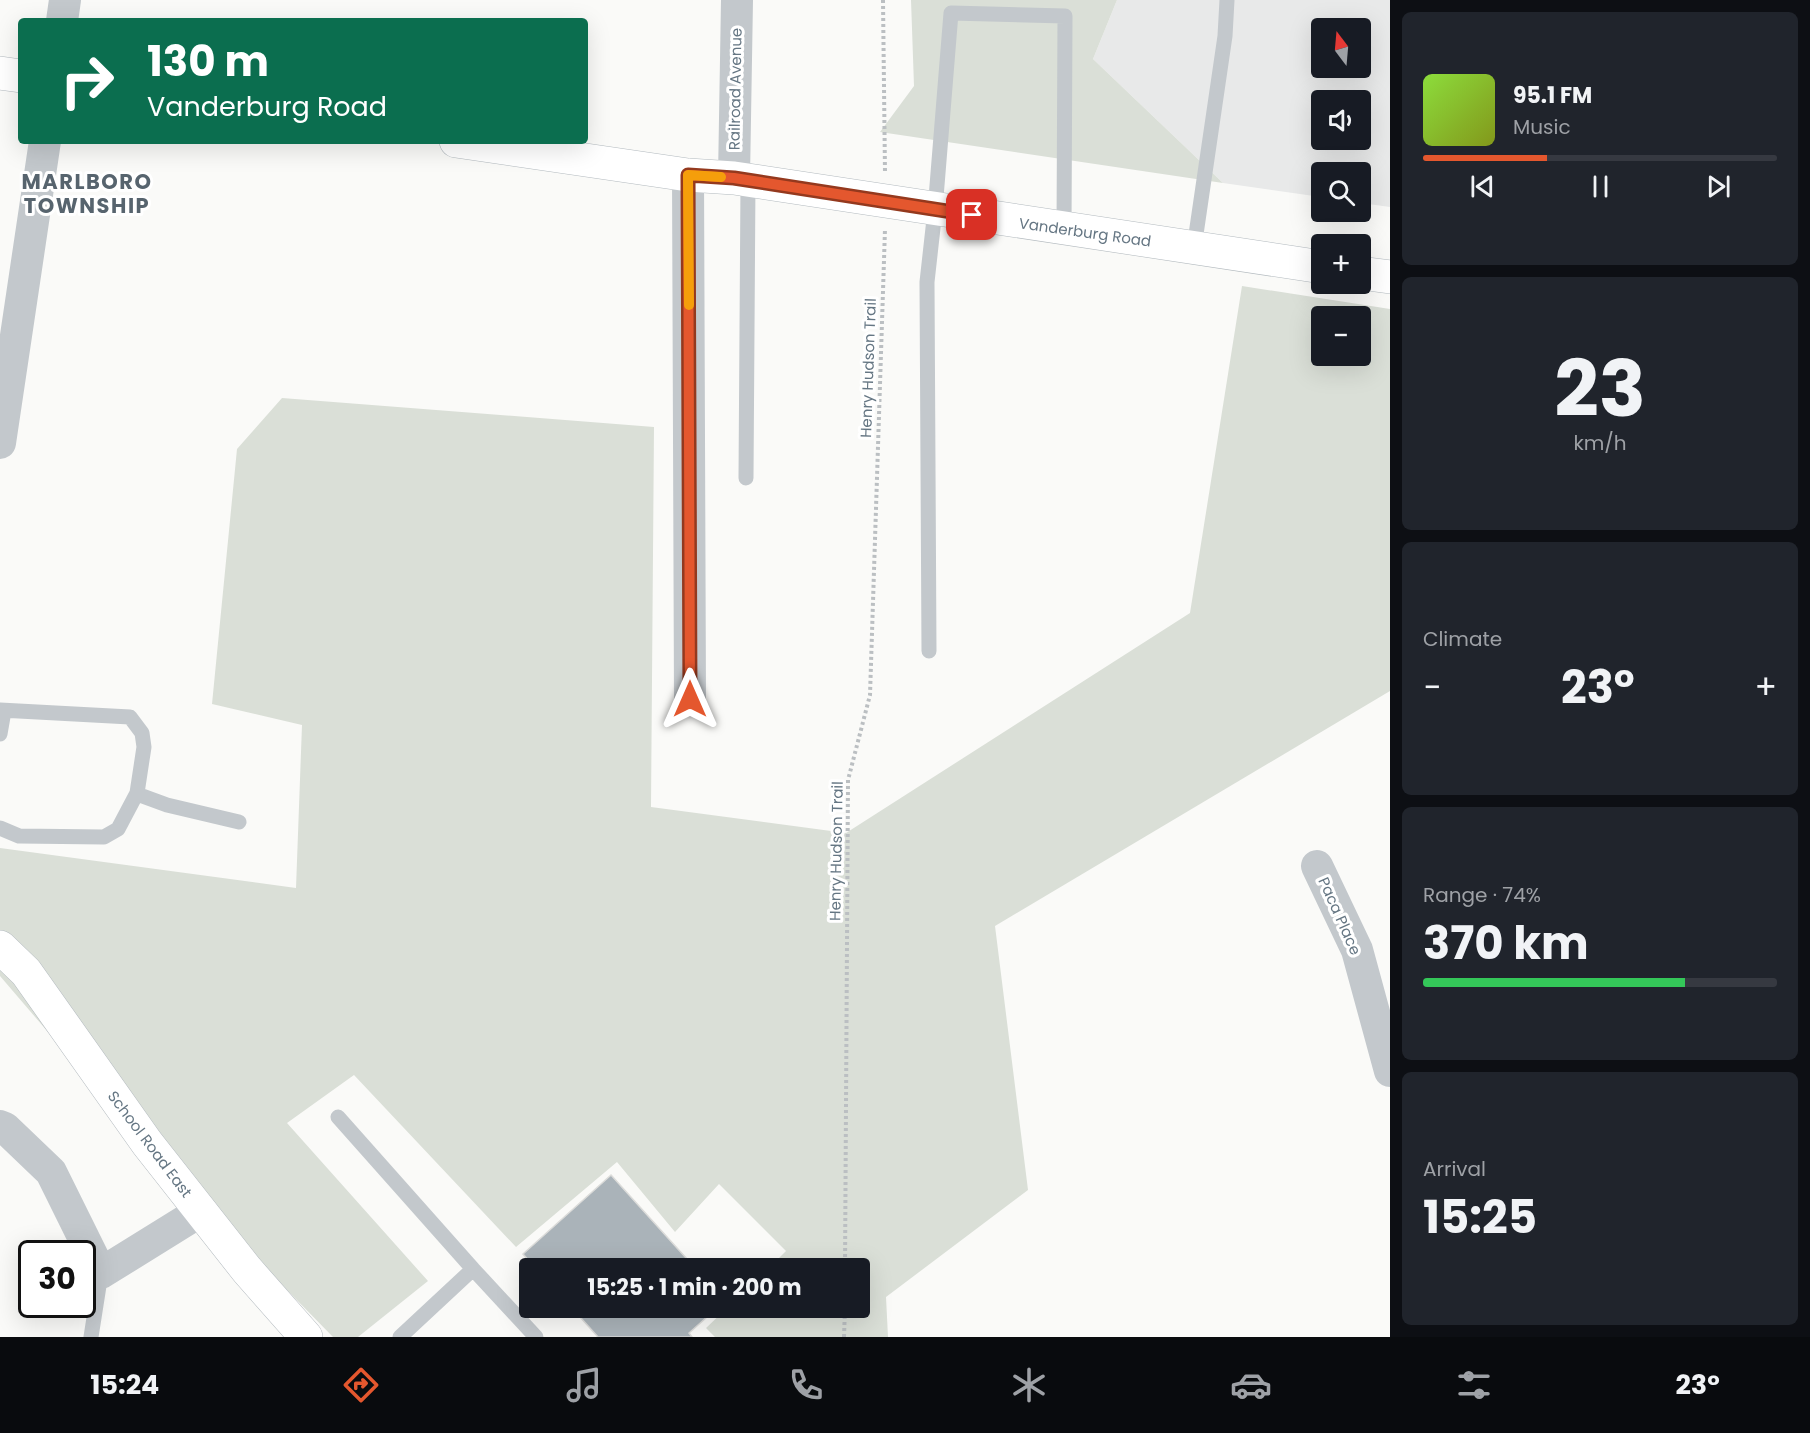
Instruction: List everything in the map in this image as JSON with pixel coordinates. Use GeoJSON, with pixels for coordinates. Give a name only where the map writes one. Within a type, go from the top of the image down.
{"type":"FeatureCollection","features":[{"type":"Feature","properties":{"kind":"main road"},"geometry":{"type":"LineString","coordinates":[[0,73],[18,76]]}},
{"type":"Feature","properties":{"kind":"main road","name":"Vanderburg Road"},"geometry":{"type":"LineString","coordinates":[[476,144],[688,175],[741,179],[1311,265]]}},
{"type":"Feature","properties":{"kind":"main road"},"geometry":{"type":"LineString","coordinates":[[1371,275],[1390,278]]}},
{"type":"Feature","properties":{"kind":"main road","name":"School Road East"},"geometry":{"type":"LineString","coordinates":[[0,947],[26,972],[147,1143],[248,1270],[306,1337]]}},
{"type":"Feature","properties":{"kind":"street"},"geometry":{"type":"LineString","coordinates":[[62,18],[65,0]]}},
{"type":"Feature","properties":{"kind":"street","name":"Railroad Avenue"},"geometry":{"type":"LineString","coordinates":[[737,0],[741,179]]}},
{"type":"Feature","properties":{"kind":"street"},"geometry":{"type":"LineString","coordinates":[[0,443],[45,144]]}},
{"type":"Feature","properties":{"kind":"street"},"geometry":{"type":"LineString","coordinates":[[688,175],[690,699]]}},
{"type":"Feature","properties":{"kind":"street","name":"Paca Place"},"geometry":{"type":"LineString","coordinates":[[1317,866],[1357,950],[1390,1071]]}},
{"type":"Feature","properties":{"kind":"street"},"geometry":{"type":"LineString","coordinates":[[0,1126],[5,1128],[51,1172],[101,1273],[201,1211]]}},
{"type":"Feature","properties":{"kind":"lane"},"geometry":{"type":"LineString","coordinates":[[1194,248],[1225,36],[1227,0]]}},
{"type":"Feature","properties":{"kind":"lane"},"geometry":{"type":"LineString","coordinates":[[928,651],[927,282],[951,13],[1065,16],[1064,229]]}},
{"type":"Feature","properties":{"kind":"lane"},"geometry":{"type":"LineString","coordinates":[[741,179],[746,478]]}},
{"type":"Feature","properties":{"kind":"lane"},"geometry":{"type":"LineString","coordinates":[[0,734],[2,710],[130,717],[142,733],[144,747],[136,794],[118,829],[104,837],[19,836],[0,828]]}},
{"type":"Feature","properties":{"kind":"lane"},"geometry":{"type":"LineString","coordinates":[[136,794],[167,805],[239,822]]}},
{"type":"Feature","properties":{"kind":"lane"},"geometry":{"type":"LineString","coordinates":[[338,1117],[536,1337]]}},
{"type":"Feature","properties":{"kind":"lane"},"geometry":{"type":"LineString","coordinates":[[400,1337],[473,1269]]}},
{"type":"Feature","properties":{"kind":"lane"},"geometry":{"type":"LineString","coordinates":[[91,1337],[101,1273]]}},
{"type":"Feature","properties":{"kind":"path"},"geometry":{"type":"LineString","coordinates":[[883,0],[885,168]]}},
{"type":"Feature","properties":{"kind":"path","name":"Henry Hudson Trail"},"geometry":{"type":"LineString","coordinates":[[845,1258],[848,780],[870,695],[885,221]]}},
{"type":"Feature","properties":{"kind":"path"},"geometry":{"type":"LineString","coordinates":[[844,1337],[845,1318]]}},
{"type":"Feature","properties":{"kind":"shaded area"},"geometry":{"type":"Polygon","coordinates":[[[911,0],[1117,0],[1093,59],[1223,183],[880,132],[914,86],[911,0]]]}},
{"type":"Feature","properties":{"kind":"shaded area"},"geometry":{"type":"Polygon","coordinates":[[[1117,0],[1390,0],[1390,207],[1371,204],[1371,162],[1311,162],[1311,196],[1223,183],[1093,59],[1117,0]]]}},
{"type":"Feature","properties":{"kind":"shaded area"},"geometry":{"type":"Polygon","coordinates":[[[1242,286],[1371,306],[1311,306],[1311,366],[1371,366],[1371,306],[1390,309],[1390,691],[995,926],[1028,1190],[886,1297],[888,1337],[715,1337],[706,1328],[716,1318],[870,1318],[870,1258],[779,1258],[786,1251],[719,1184],[675,1232],[617,1162],[516,1247],[354,1075],[287,1123],[428,1281],[358,1337],[333,1337],[143,1143],[0,976],[0,848],[296,888],[302,725],[212,704],[237,449],[282,398],[654,427],[651,807],[846,833],[1190,613],[1242,286]]]}},
{"type":"Feature","properties":{"kind":"building"},"geometry":{"type":"Polygon","coordinates":[[[611,1175],[686,1258],[526,1258],[523,1254],[611,1175]]]}},
{"type":"Feature","properties":{"kind":"building"},"geometry":{"type":"Polygon","coordinates":[[[581,1318],[706,1318],[689,1333],[692,1337],[598,1337],[581,1318]]]}},
{"type":"Feature","properties":{"kind":"slow traffic"},"geometry":{"type":"LineString","coordinates":[[689,305],[688,175],[721,177]]}},
{"type":"Feature","properties":{"kind":"district","name":"MARLBORO TOWNSHIP"},"geometry":{"type":"Point","coordinates":[87,193]}},
{"type":"Feature","properties":{"kind":"route"},"geometry":{"type":"LineString","coordinates":[[690,699],[688,175],[734,178],[972,215]]}}]}
